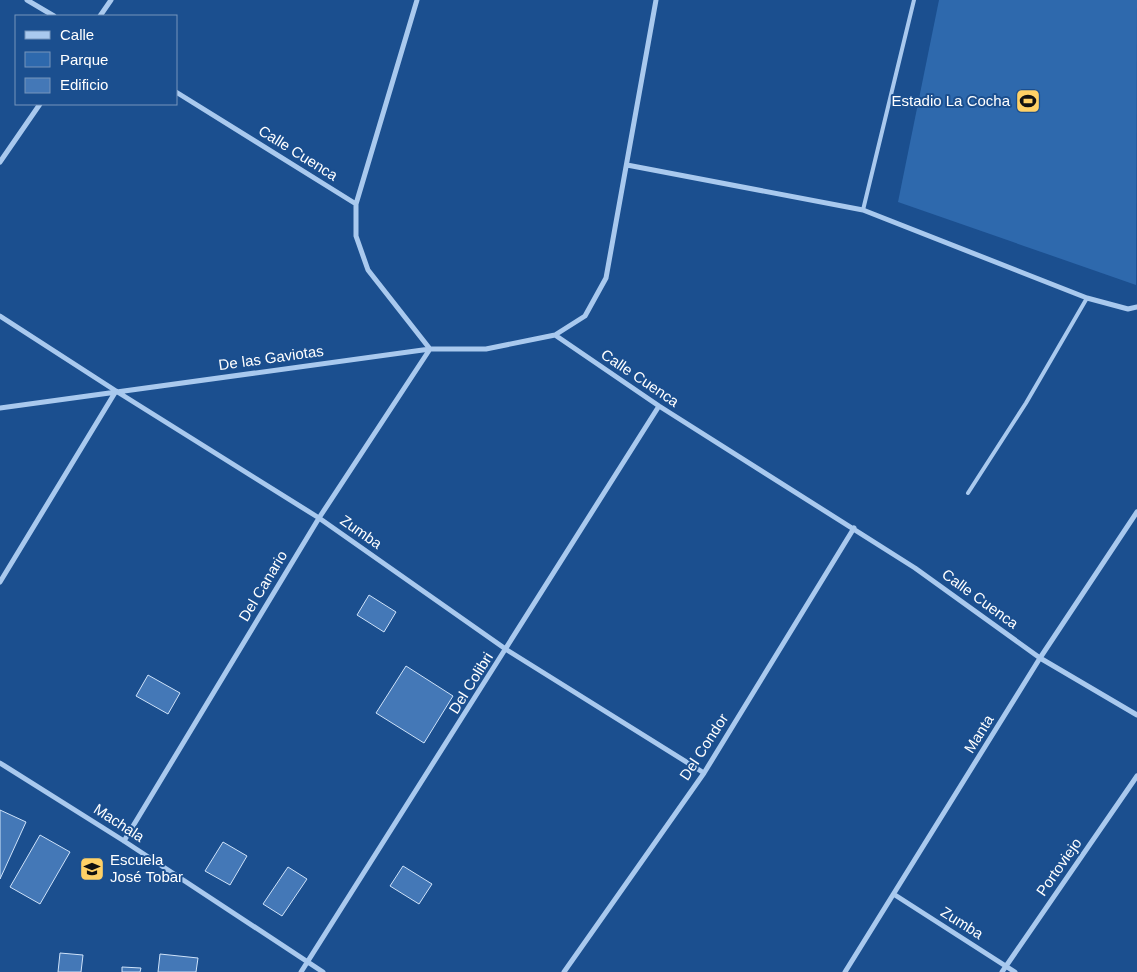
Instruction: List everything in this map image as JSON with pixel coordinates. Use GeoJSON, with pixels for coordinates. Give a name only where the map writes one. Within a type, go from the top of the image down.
{"type":"FeatureCollection","features":[{"type":"Feature","properties":{"kind":"street"},"geometry":{"type":"LineString","coordinates":[[27,0],[52,15]]}},
{"type":"Feature","properties":{"kind":"street"},"geometry":{"type":"LineString","coordinates":[[101,15],[111,0]]}},
{"type":"Feature","properties":{"kind":"street"},"geometry":{"type":"LineString","coordinates":[[417,0],[356,204],[356,236],[368,270],[430,349],[486,349],[555,336],[585,316],[606,278],[656,0]]}},
{"type":"Feature","properties":{"kind":"street","name":"Calle Cuenca"},"geometry":{"type":"LineString","coordinates":[[178,93],[356,204]]}},
{"type":"Feature","properties":{"kind":"street"},"geometry":{"type":"LineString","coordinates":[[0,162],[39,105]]}},
{"type":"Feature","properties":{"kind":"street"},"geometry":{"type":"LineString","coordinates":[[627,165],[863,210],[1086,298],[1128,310],[1137,307]]}},
{"type":"Feature","properties":{"kind":"street","name":"Zumba"},"geometry":{"type":"LineString","coordinates":[[0,316],[319,518],[507,650],[704,773]]}},
{"type":"Feature","properties":{"kind":"street","name":"Calle Cuenca"},"geometry":{"type":"LineString","coordinates":[[555,336],[659,406],[915,568],[1040,658],[1137,715]]}},
{"type":"Feature","properties":{"kind":"street","name":"De las Gaviotas"},"geometry":{"type":"LineString","coordinates":[[0,408],[430,349]]}},
{"type":"Feature","properties":{"kind":"street","name":"Del Canario"},"geometry":{"type":"LineString","coordinates":[[124,841],[319,518],[430,349]]}},
{"type":"Feature","properties":{"kind":"street"},"geometry":{"type":"LineString","coordinates":[[0,582],[116,391]]}},
{"type":"Feature","properties":{"kind":"street","name":"Del Colibri"},"geometry":{"type":"LineString","coordinates":[[301,972],[507,650],[659,406]]}},
{"type":"Feature","properties":{"kind":"street","name":"Manta"},"geometry":{"type":"LineString","coordinates":[[845,972],[895,895],[1040,658],[1137,512]]}},
{"type":"Feature","properties":{"kind":"street","name":"Del Condor"},"geometry":{"type":"LineString","coordinates":[[564,972],[704,773],[854,528]]}},
{"type":"Feature","properties":{"kind":"street","name":"Machala"},"geometry":{"type":"LineString","coordinates":[[0,763],[124,841],[323,972]]}},
{"type":"Feature","properties":{"kind":"street","name":"Portoviejo"},"geometry":{"type":"LineString","coordinates":[[1002,972],[1137,776]]}},
{"type":"Feature","properties":{"kind":"street","name":"Zumba"},"geometry":{"type":"LineString","coordinates":[[895,895],[1015,972]]}},
{"type":"Feature","properties":{"kind":"lane"},"geometry":{"type":"LineString","coordinates":[[863,210],[914,0]]}},
{"type":"Feature","properties":{"kind":"lane"},"geometry":{"type":"LineString","coordinates":[[968,494],[1026,403],[1086,298]]}},
{"type":"Feature","properties":{"kind":"green space","name":"Estadio La Cocha"},"geometry":{"type":"Polygon","coordinates":[[[939,0],[1137,0],[1136,285],[898,202],[939,0]]]}},
{"type":"Feature","properties":{"kind":"building"},"geometry":{"type":"Polygon","coordinates":[[[369,595],[396,612],[384,632],[357,615],[369,595]]]}},
{"type":"Feature","properties":{"kind":"building"},"geometry":{"type":"Polygon","coordinates":[[[406,666],[453,696],[424,743],[376,713],[406,666]]]}},
{"type":"Feature","properties":{"kind":"building"},"geometry":{"type":"Polygon","coordinates":[[[148,675],[180,693],[168,714],[136,696],[148,675]]]}},
{"type":"Feature","properties":{"kind":"building"},"geometry":{"type":"Polygon","coordinates":[[[0,810],[26,822],[0,879],[0,810]]]}},
{"type":"Feature","properties":{"kind":"building"},"geometry":{"type":"Polygon","coordinates":[[[40,835],[70,852],[40,904],[10,887],[40,835]]]}},
{"type":"Feature","properties":{"kind":"building"},"geometry":{"type":"Polygon","coordinates":[[[223,842],[247,856],[230,885],[205,871],[223,842]]]}},
{"type":"Feature","properties":{"kind":"building"},"geometry":{"type":"Polygon","coordinates":[[[403,866],[432,884],[419,904],[390,886],[403,866]]]}},
{"type":"Feature","properties":{"kind":"building"},"geometry":{"type":"Polygon","coordinates":[[[288,867],[307,879],[282,916],[263,904],[288,867]]]}},
{"type":"Feature","properties":{"kind":"building"},"geometry":{"type":"Polygon","coordinates":[[[60,953],[83,955],[81,972],[58,972],[60,953]]]}},
{"type":"Feature","properties":{"kind":"building"},"geometry":{"type":"Polygon","coordinates":[[[160,954],[198,958],[196,972],[158,972],[160,954]]]}},
{"type":"Feature","properties":{"kind":"building"},"geometry":{"type":"Polygon","coordinates":[[[122,967],[141,968],[140,972],[122,972],[122,967]]]}},
{"type":"Feature","properties":{"kind":"place","name":"Estadio La Cocha"},"geometry":{"type":"Point","coordinates":[1028,101]}},
{"type":"Feature","properties":{"kind":"place","name":"Escuela José Tobar"},"geometry":{"type":"Point","coordinates":[92,869]}}]}
